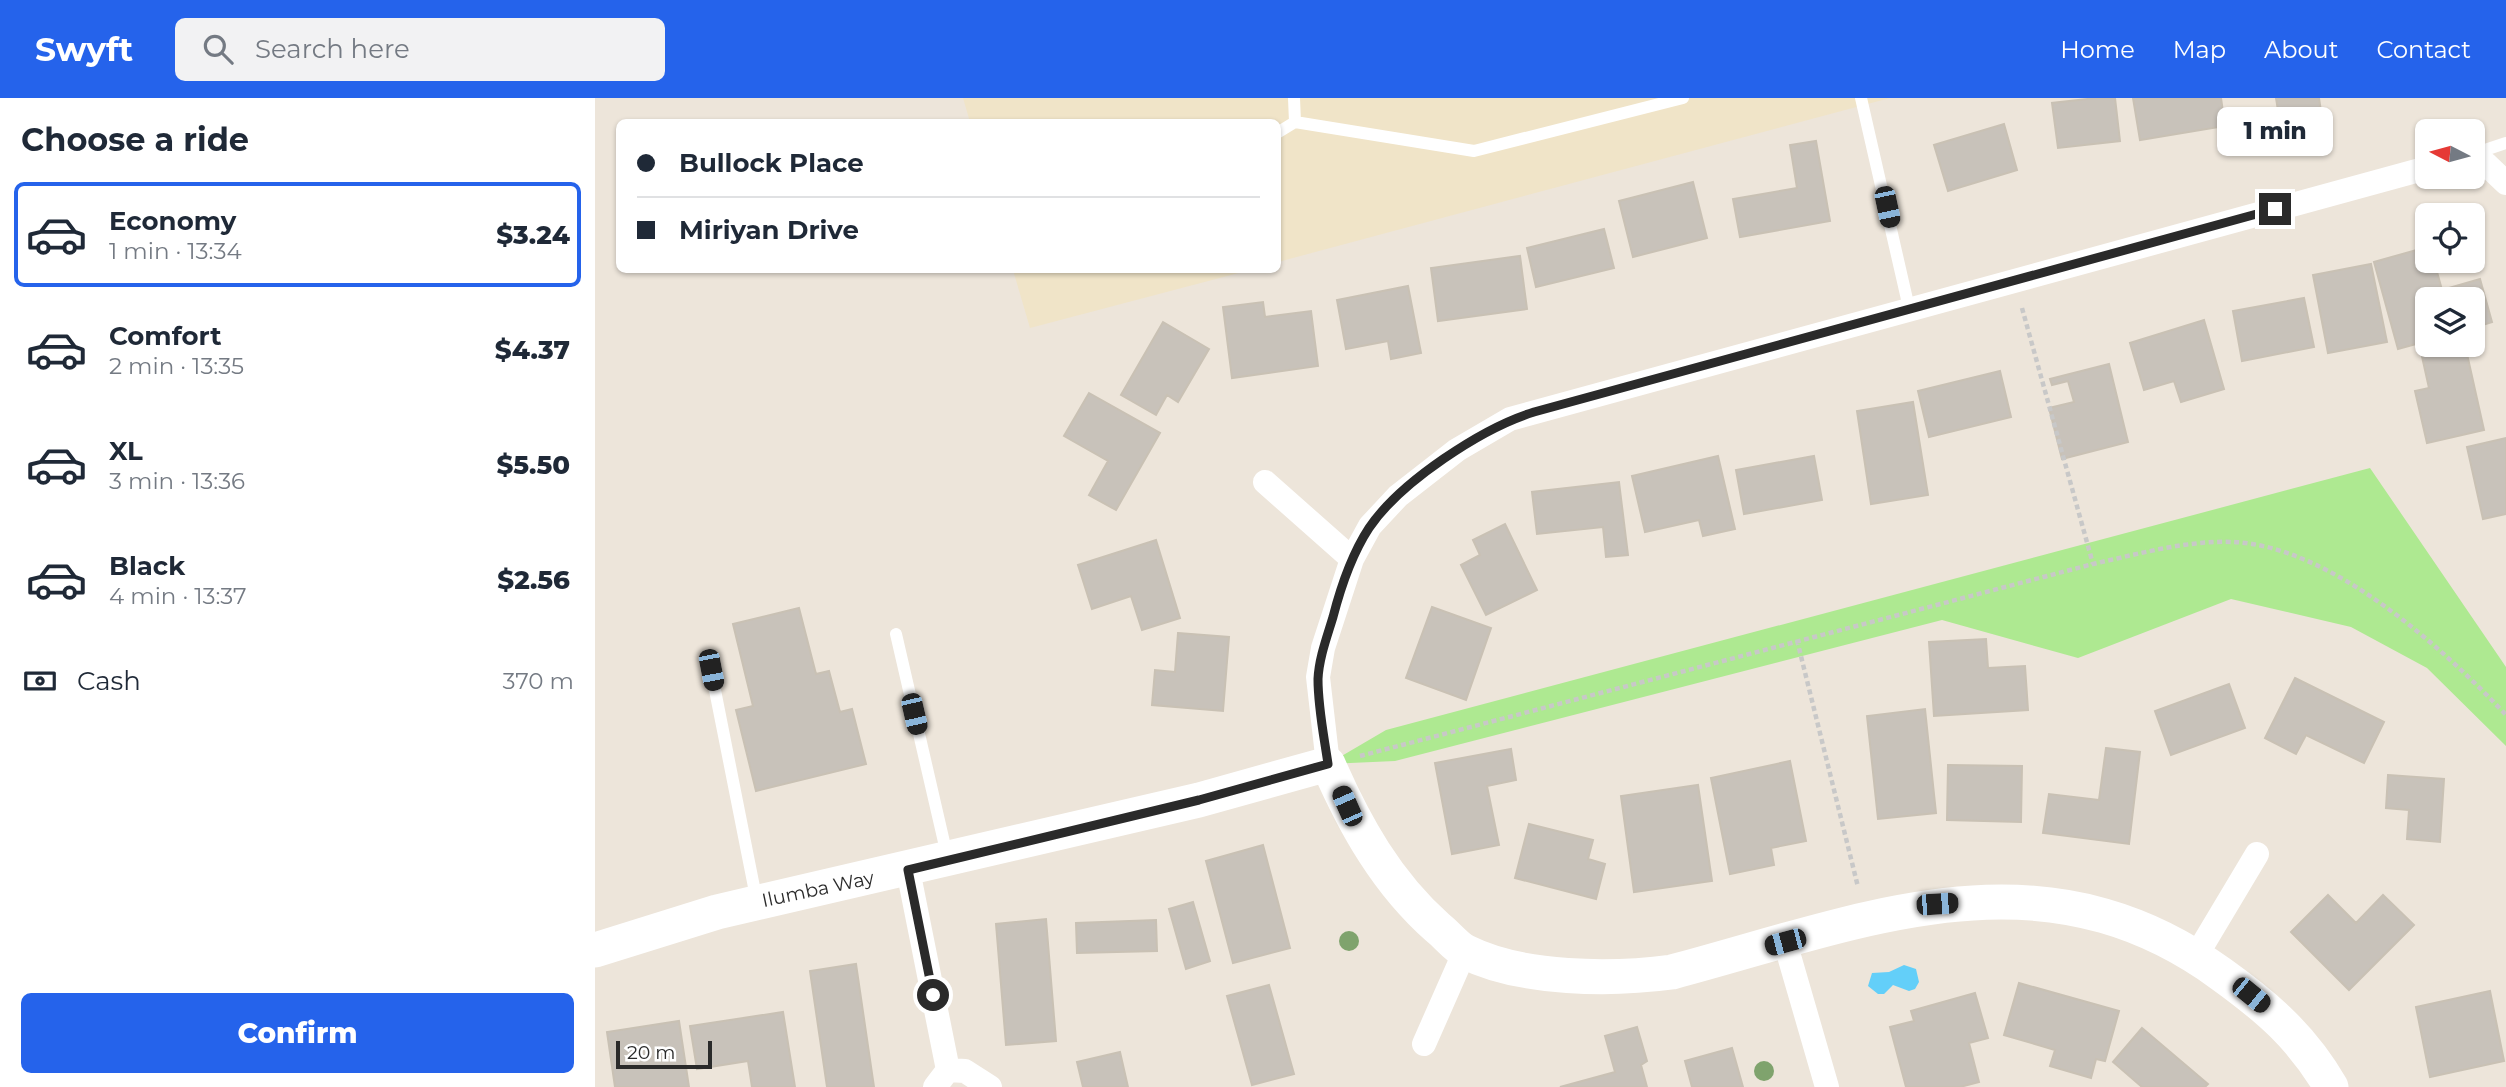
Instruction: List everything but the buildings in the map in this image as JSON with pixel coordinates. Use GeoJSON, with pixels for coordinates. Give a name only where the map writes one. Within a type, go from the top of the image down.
{"type":"FeatureCollection","features":[{"type":"Feature","properties":{"kind":"street"},"geometry":{"type":"LineString","coordinates":[[2485,164],[2506,183]]}},
{"type":"Feature","properties":{"kind":"street"},"geometry":{"type":"LineString","coordinates":[[2330,1087],[2284,1022],[2196,956],[2121,920],[2031,901],[1937,904],[1672,972],[1615,978],[1521,968],[1465,951],[1428,919],[1394,882],[1370,848],[1328,764],[1318,677],[1323,648],[1352,559],[1370,526],[1398,496],[1457,450],[1510,419],[2415,171]]}},
{"type":"Feature","properties":{"kind":"street"},"geometry":{"type":"LineString","coordinates":[[1265,482],[1352,559]]}},
{"type":"Feature","properties":{"kind":"street","name":"Ilumba Way"},"geometry":{"type":"LineString","coordinates":[[595,950],[757,903],[908,870],[1199,800],[1328,764]]}},
{"type":"Feature","properties":{"kind":"street"},"geometry":{"type":"LineString","coordinates":[[2196,956],[2257,854]]}},
{"type":"Feature","properties":{"kind":"street"},"geometry":{"type":"LineString","coordinates":[[908,870],[942,1078],[965,1071],[990,1087]]}},
{"type":"Feature","properties":{"kind":"street"},"geometry":{"type":"LineString","coordinates":[[1785,942],[1827,1087]]}},
{"type":"Feature","properties":{"kind":"street"},"geometry":{"type":"LineString","coordinates":[[1424,1044],[1465,951]]}},
{"type":"Feature","properties":{"kind":"lane"},"geometry":{"type":"LineString","coordinates":[[1294,98],[1295,122]]}},
{"type":"Feature","properties":{"kind":"lane"},"geometry":{"type":"LineString","coordinates":[[1281,131],[1295,122],[1474,151],[1683,98]]}},
{"type":"Feature","properties":{"kind":"lane"},"geometry":{"type":"LineString","coordinates":[[1861,98],[1909,309]]}},
{"type":"Feature","properties":{"kind":"lane"},"geometry":{"type":"LineString","coordinates":[[2485,150],[2506,142]]}},
{"type":"Feature","properties":{"kind":"lane"},"geometry":{"type":"LineString","coordinates":[[895,634],[948,859]]}},
{"type":"Feature","properties":{"kind":"lane"},"geometry":{"type":"LineString","coordinates":[[711,670],[757,903]]}},
{"type":"Feature","properties":{"kind":"path"},"geometry":{"type":"LineString","coordinates":[[2014,280],[2093,564]]}},
{"type":"Feature","properties":{"kind":"path"},"geometry":{"type":"LineString","coordinates":[[1328,764],[2093,564],[2164,548],[2235,542],[2303,558],[2367,594],[2426,637],[2506,715]]}},
{"type":"Feature","properties":{"kind":"path"},"geometry":{"type":"LineString","coordinates":[[1797,640],[1867,920]]}},
{"type":"Feature","properties":{"kind":"shaded area"},"geometry":{"type":"Polygon","coordinates":[[[963,98],[1890,98],[1281,261],[1281,119],[969,119],[963,98]]]}},
{"type":"Feature","properties":{"kind":"shaded area"},"geometry":{"type":"Polygon","coordinates":[[[1014,273],[1239,273],[1030,328],[1014,273]]]}},
{"type":"Feature","properties":{"kind":"green space"},"geometry":{"type":"Polygon","coordinates":[[[2370,468],[2506,667],[2506,746],[2427,668],[2351,627],[2231,599],[2078,658],[1942,620],[1395,761],[1328,764],[1386,730],[2370,468]]]}},
{"type":"Feature","properties":{"kind":"water"},"geometry":{"type":"Polygon","coordinates":[[[1904,965],[1916,969],[1919,982],[1915,989],[1909,991],[1893,985],[1884,994],[1878,994],[1868,986],[1872,973],[1889,972],[1904,965]]]}},
{"type":"Feature","properties":{"kind":"route"},"geometry":{"type":"LineString","coordinates":[[933,995],[908,870],[1199,800],[1328,764],[1318,677],[1323,648],[1352,559],[1370,526],[1398,496],[1457,450],[1510,419],[2275,209]]}}]}
